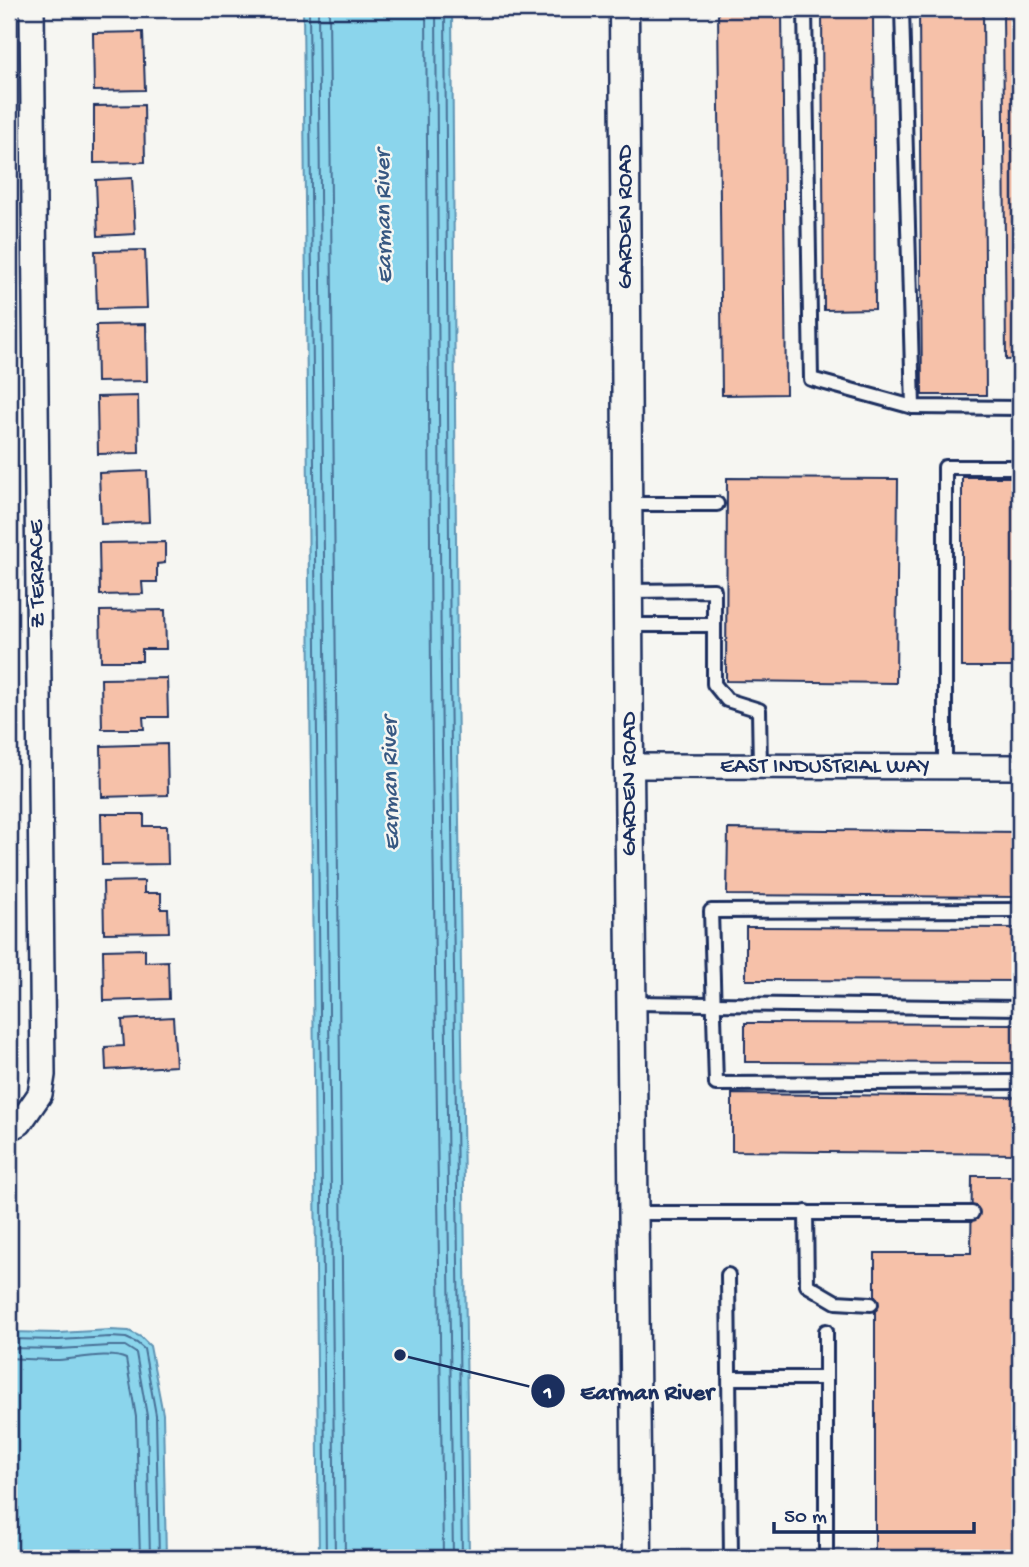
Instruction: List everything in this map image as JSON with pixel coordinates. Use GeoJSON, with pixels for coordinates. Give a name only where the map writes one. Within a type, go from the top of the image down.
{"type":"FeatureCollection","features":[{"type":"Feature","properties":{"kind":"street","name":"Z TERRACE"},"geometry":{"type":"LineString","coordinates":[[9,1129],[20,1123],[40,1094],[43,1075],[32,9]]}},
{"type":"Feature","properties":{"kind":"street","name":"GARDEN ROAD"},"geometry":{"type":"LineString","coordinates":[[624,9],[637,1558]]}},
{"type":"Feature","properties":{"kind":"street","name":"EAST INDUSTRIAL WAY"},"geometry":{"type":"LineString","coordinates":[[629,766],[1020,768]]}},
{"type":"Feature","properties":{"kind":"lane"},"geometry":{"type":"LineString","coordinates":[[805,9],[811,379],[913,407],[1020,408]]}},
{"type":"Feature","properties":{"kind":"lane"},"geometry":{"type":"LineString","coordinates":[[902,9],[913,407]]}},
{"type":"Feature","properties":{"kind":"lane"},"geometry":{"type":"LineString","coordinates":[[945,767],[945,467],[1020,467]]}},
{"type":"Feature","properties":{"kind":"lane"},"geometry":{"type":"LineString","coordinates":[[628,504],[718,504]]}},
{"type":"Feature","properties":{"kind":"lane"},"geometry":{"type":"LineString","coordinates":[[628,591],[714,590],[714,684],[727,700],[760,710],[760,766]]}},
{"type":"Feature","properties":{"kind":"lane"},"geometry":{"type":"LineString","coordinates":[[628,625],[714,625]]}},
{"type":"Feature","properties":{"kind":"lane"},"geometry":{"type":"LineString","coordinates":[[1020,910],[711,911],[716,1084],[1020,1082]]}},
{"type":"Feature","properties":{"kind":"lane"},"geometry":{"type":"LineString","coordinates":[[632,1003],[1020,1008]]}},
{"type":"Feature","properties":{"kind":"lane"},"geometry":{"type":"LineString","coordinates":[[806,1212],[807,1285],[836,1302],[871,1304]]}},
{"type":"Feature","properties":{"kind":"lane"},"geometry":{"type":"LineString","coordinates":[[634,1213],[972,1213]]}},
{"type":"Feature","properties":{"kind":"lane"},"geometry":{"type":"LineString","coordinates":[[729,1275],[731,1558]]}},
{"type":"Feature","properties":{"kind":"lane"},"geometry":{"type":"LineString","coordinates":[[825,1557],[826,1331]]}},
{"type":"Feature","properties":{"kind":"lane"},"geometry":{"type":"LineString","coordinates":[[730,1378],[826,1378]]}},
{"type":"Feature","properties":{"kind":"water"},"geometry":{"type":"Polygon","coordinates":[[[303,9],[452,9],[457,674],[469,1558],[319,1558],[303,9]]]}},
{"type":"Feature","properties":{"kind":"water"},"geometry":{"type":"Polygon","coordinates":[[[129,1331],[150,1346],[163,1414],[166,1558],[9,1558],[9,1332],[129,1331]]]}},
{"type":"Feature","properties":{"kind":"building"},"geometry":{"type":"Polygon","coordinates":[[[93,9],[128,9],[128,14],[93,14],[93,9]]]}},
{"type":"Feature","properties":{"kind":"building"},"geometry":{"type":"Polygon","coordinates":[[[718,9],[782,9],[786,394],[722,395],[718,9]]]}},
{"type":"Feature","properties":{"kind":"building"},"geometry":{"type":"Polygon","coordinates":[[[822,9],[873,9],[875,309],[824,310],[822,9]]]}},
{"type":"Feature","properties":{"kind":"building"},"geometry":{"type":"Polygon","coordinates":[[[919,9],[983,9],[986,395],[922,395],[919,9]]]}},
{"type":"Feature","properties":{"kind":"building"},"geometry":{"type":"Polygon","coordinates":[[[1003,9],[1020,9],[1020,359],[1006,360],[1003,9]]]}},
{"type":"Feature","properties":{"kind":"building"},"geometry":{"type":"Polygon","coordinates":[[[143,32],[145,90],[94,91],[93,33],[143,32]]]}},
{"type":"Feature","properties":{"kind":"building"},"geometry":{"type":"Polygon","coordinates":[[[144,105],[145,162],[94,163],[94,106],[144,105]]]}},
{"type":"Feature","properties":{"kind":"building"},"geometry":{"type":"Polygon","coordinates":[[[132,178],[135,234],[98,236],[96,180],[132,178]]]}},
{"type":"Feature","properties":{"kind":"building"},"geometry":{"type":"Polygon","coordinates":[[[145,250],[147,308],[97,309],[95,251],[145,250]]]}},
{"type":"Feature","properties":{"kind":"building"},"geometry":{"type":"Polygon","coordinates":[[[146,324],[147,381],[97,382],[96,325],[146,324]]]}},
{"type":"Feature","properties":{"kind":"building"},"geometry":{"type":"Polygon","coordinates":[[[138,396],[139,453],[98,454],[97,397],[138,396]]]}},
{"type":"Feature","properties":{"kind":"building"},"geometry":{"type":"Polygon","coordinates":[[[147,471],[149,522],[101,524],[99,473],[147,471]]]}},
{"type":"Feature","properties":{"kind":"building"},"geometry":{"type":"Polygon","coordinates":[[[962,477],[1020,477],[1020,667],[962,667],[962,477]]]}},
{"type":"Feature","properties":{"kind":"building"},"geometry":{"type":"Polygon","coordinates":[[[727,478],[898,479],[896,683],[726,681],[727,478]]]}},
{"type":"Feature","properties":{"kind":"building"},"geometry":{"type":"Polygon","coordinates":[[[165,542],[165,563],[157,564],[157,582],[142,582],[143,594],[100,595],[99,543],[165,542]]]}},
{"type":"Feature","properties":{"kind":"building"},"geometry":{"type":"Polygon","coordinates":[[[165,610],[166,649],[142,649],[142,661],[101,661],[100,611],[165,610]]]}},
{"type":"Feature","properties":{"kind":"building"},"geometry":{"type":"Polygon","coordinates":[[[167,678],[168,717],[143,717],[144,729],[102,729],[101,679],[167,678]]]}},
{"type":"Feature","properties":{"kind":"building"},"geometry":{"type":"Polygon","coordinates":[[[167,744],[168,795],[102,797],[101,746],[167,744]]]}},
{"type":"Feature","properties":{"kind":"building"},"geometry":{"type":"Polygon","coordinates":[[[101,814],[144,814],[144,826],[167,826],[168,864],[102,865],[101,814]]]}},
{"type":"Feature","properties":{"kind":"building"},"geometry":{"type":"Polygon","coordinates":[[[728,829],[1020,832],[1020,897],[727,895],[728,829]]]}},
{"type":"Feature","properties":{"kind":"building"},"geometry":{"type":"Polygon","coordinates":[[[144,881],[144,893],[161,893],[161,909],[168,909],[169,932],[104,933],[103,882],[144,881]]]}},
{"type":"Feature","properties":{"kind":"building"},"geometry":{"type":"Polygon","coordinates":[[[746,927],[1020,928],[1019,981],[746,980],[746,927]]]}},
{"type":"Feature","properties":{"kind":"building"},"geometry":{"type":"Polygon","coordinates":[[[145,949],[145,962],[168,961],[169,999],[104,1001],[103,950],[145,949]]]}},
{"type":"Feature","properties":{"kind":"building"},"geometry":{"type":"Polygon","coordinates":[[[173,1017],[176,1066],[106,1070],[105,1047],[124,1046],[122,1020],[173,1017]]]}},
{"type":"Feature","properties":{"kind":"building"},"geometry":{"type":"Polygon","coordinates":[[[745,1023],[1016,1024],[1016,1063],[745,1062],[745,1023]]]}},
{"type":"Feature","properties":{"kind":"building"},"geometry":{"type":"Polygon","coordinates":[[[732,1094],[1020,1097],[1020,1154],[732,1151],[732,1094]]]}},
{"type":"Feature","properties":{"kind":"building"},"geometry":{"type":"Polygon","coordinates":[[[972,1176],[1020,1176],[1020,1558],[875,1558],[875,1253],[971,1253],[972,1176]]]}},
{"type":"Feature","properties":{"kind":"place","name":"Earman River"},"geometry":{"type":"Point","coordinates":[400,1355]}}]}
